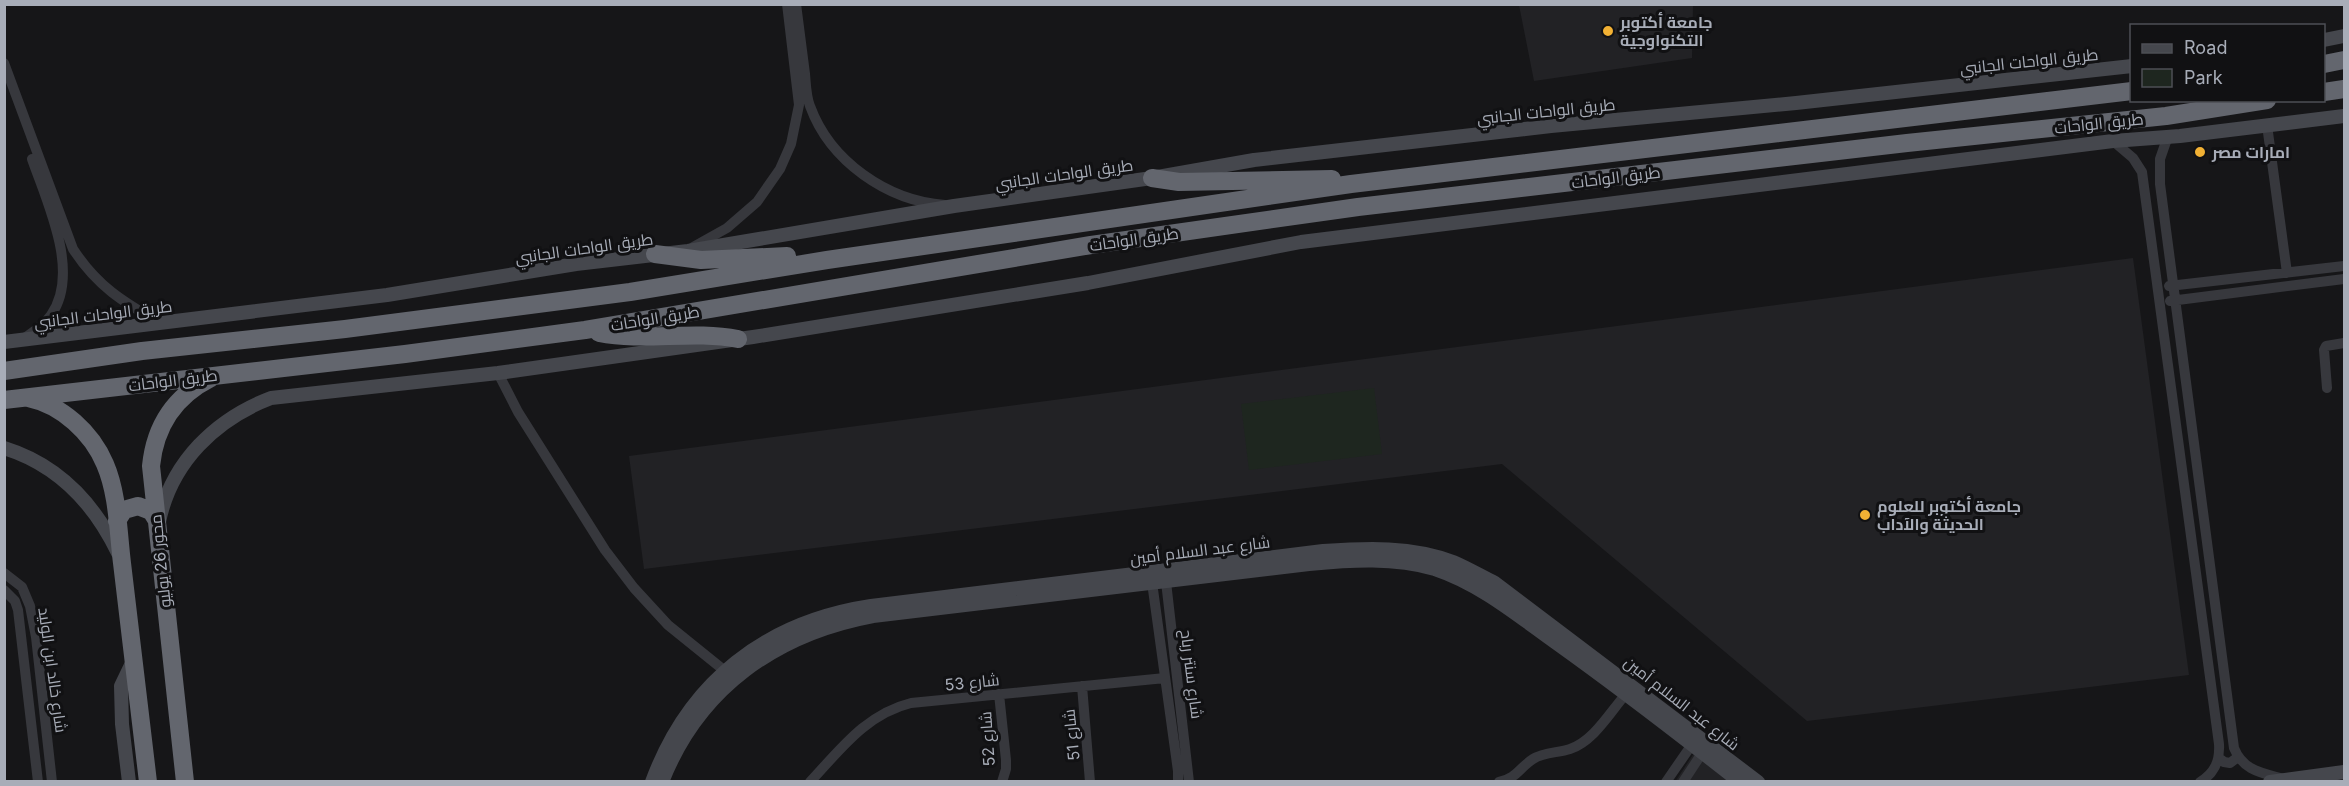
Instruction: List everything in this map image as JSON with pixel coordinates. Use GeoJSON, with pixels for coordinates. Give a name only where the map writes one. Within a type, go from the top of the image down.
{"type":"FeatureCollection","features":[{"type":"Feature","properties":{"kind":"highway"},"geometry":{"type":"LineString","coordinates":[[2333,62],[2337,53],[2344,49]]}},
{"type":"Feature","properties":{"kind":"highway"},"geometry":{"type":"LineString","coordinates":[[2325,92],[2344,89]]}},
{"type":"Feature","properties":{"kind":"highway","name":"طريق الواحات"},"geometry":{"type":"LineString","coordinates":[[4,371],[142,351],[345,329],[630,292],[827,260],[1351,184],[2130,91]]}},
{"type":"Feature","properties":{"kind":"highway","name":"طريق الواحات"},"geometry":{"type":"LineString","coordinates":[[4,400],[405,354],[585,330],[1091,245],[1358,207],[1926,140],[2166,116],[2254,102]]}},
{"type":"Feature","properties":{"kind":"highway"},"geometry":{"type":"LineString","coordinates":[[1926,140],[1921,127],[1928,115]]}},
{"type":"Feature","properties":{"kind":"highway"},"geometry":{"type":"LineString","coordinates":[[1886,120],[1892,126],[1894,133],[1891,144]]}},
{"type":"Feature","properties":{"kind":"highway"},"geometry":{"type":"LineString","coordinates":[[1152,178],[1179,182],[1322,177],[1351,184]]}},
{"type":"Feature","properties":{"kind":"highway"},"geometry":{"type":"LineString","coordinates":[[655,254],[701,260],[778,256],[827,260]]}},
{"type":"Feature","properties":{"kind":"highway"},"geometry":{"type":"LineString","coordinates":[[585,330],[622,337],[702,334],[738,339]]}},
{"type":"Feature","properties":{"kind":"highway","name":"محور 26 يوليو"},"geometry":{"type":"LineString","coordinates":[[185,782],[151,466],[159,430],[180,399],[200,383],[223,374]]}},
{"type":"Feature","properties":{"kind":"highway"},"geometry":{"type":"LineString","coordinates":[[23,398],[35,400],[60,412],[77,425],[91,440],[110,477],[148,782]]}},
{"type":"Feature","properties":{"kind":"highway"},"geometry":{"type":"LineString","coordinates":[[117,521],[124,510],[138,506],[151,511],[156,526]]}},
{"type":"Feature","properties":{"kind":"street"},"geometry":{"type":"LineString","coordinates":[[688,250],[727,228],[748,212],[774,180],[786,157],[795,131],[799,105],[787,4]]}},
{"type":"Feature","properties":{"kind":"street"},"geometry":{"type":"LineString","coordinates":[[796,4],[809,103],[830,141],[860,172],[885,188],[911,199],[954,206]]}},
{"type":"Feature","properties":{"kind":"street"},"geometry":{"type":"LineString","coordinates":[[2325,40],[2344,36]]}},
{"type":"Feature","properties":{"kind":"street"},"geometry":{"type":"LineString","coordinates":[[4,63],[73,249],[89,272],[107,290],[160,323]]}},
{"type":"Feature","properties":{"kind":"street","name":"طريق الواحات الجانبي"},"geometry":{"type":"LineString","coordinates":[[4,342],[387,295],[576,264],[688,250],[954,206],[1152,178],[1254,160],[1551,126],[1796,104],[2130,66]]}},
{"type":"Feature","properties":{"kind":"street"},"geometry":{"type":"LineString","coordinates":[[4,79],[61,252],[62,280],[57,304],[43,324],[21,340]]}},
{"type":"Feature","properties":{"kind":"street"},"geometry":{"type":"LineString","coordinates":[[156,526],[172,485],[190,456],[213,431],[240,411],[272,398],[498,373],[738,339],[1088,283],[1301,242],[2113,141],[2344,116]]}},
{"type":"Feature","properties":{"kind":"street"},"geometry":{"type":"LineString","coordinates":[[2266,125],[2287,273]]}},
{"type":"Feature","properties":{"kind":"street"},"geometry":{"type":"LineString","coordinates":[[2168,136],[2159,169],[2232,737],[2238,757],[2253,770],[2288,779]]}},
{"type":"Feature","properties":{"kind":"street"},"geometry":{"type":"LineString","coordinates":[[2113,141],[2133,158],[2142,172],[2161,303],[2219,744],[2219,758],[2213,772],[2200,782]]}},
{"type":"Feature","properties":{"kind":"street"},"geometry":{"type":"LineString","coordinates":[[61,252],[73,249]]}},
{"type":"Feature","properties":{"kind":"street"},"geometry":{"type":"LineString","coordinates":[[2158,287],[2344,266]]}},
{"type":"Feature","properties":{"kind":"street"},"geometry":{"type":"LineString","coordinates":[[2161,303],[2344,279]]}},
{"type":"Feature","properties":{"kind":"street"},"geometry":{"type":"LineString","coordinates":[[2327,388],[2324,350],[2326,346],[2344,344]]}},
{"type":"Feature","properties":{"kind":"street"},"geometry":{"type":"LineString","coordinates":[[498,373],[518,412],[605,550],[634,588],[668,625],[725,671]]}},
{"type":"Feature","properties":{"kind":"street"},"geometry":{"type":"LineString","coordinates":[[4,448],[34,459],[71,485],[99,518],[122,559]]}},
{"type":"Feature","properties":{"kind":"street","name":"شارع عبد السلام أمين"},"geometry":{"type":"LineString","coordinates":[[1158,577],[1323,551],[1358,549],[1405,552],[1452,562],[1495,583],[1516,597],[1700,743],[1740,782]]}},
{"type":"Feature","properties":{"kind":"street","name":"شارع عبد السلام أمين"},"geometry":{"type":"LineString","coordinates":[[652,782],[681,722],[704,692],[725,671],[786,629],[827,614],[872,611],[1158,577],[1336,561],[1377,560],[1416,564],[1454,576],[1489,595],[1626,694],[1758,782]]}},
{"type":"Feature","properties":{"kind":"street","name":"شارع خالد ابن الوليد"},"geometry":{"type":"LineString","coordinates":[[4,573],[22,587],[30,606],[36,637],[52,782]]}},
{"type":"Feature","properties":{"kind":"street","name":"شارع سنتر رباح"},"geometry":{"type":"LineString","coordinates":[[1158,577],[1165,678],[1178,782]]}},
{"type":"Feature","properties":{"kind":"street","name":"شارع سنتر رباح"},"geometry":{"type":"LineString","coordinates":[[1158,577],[1181,703],[1189,782]]}},
{"type":"Feature","properties":{"kind":"street","name":"شارع خالد ابن الوليد"},"geometry":{"type":"LineString","coordinates":[[4,590],[15,601],[18,610],[38,782]]}},
{"type":"Feature","properties":{"kind":"street","name":"شارع عبد السلام أمين"},"geometry":{"type":"LineString","coordinates":[[662,782],[672,760],[702,712],[744,670],[795,639],[872,611]]}},
{"type":"Feature","properties":{"kind":"street"},"geometry":{"type":"LineString","coordinates":[[129,782],[122,724],[121,686],[134,659]]}},
{"type":"Feature","properties":{"kind":"street","name":"شارع 53"},"geometry":{"type":"LineString","coordinates":[[810,782],[861,728],[884,712],[911,704],[1165,678]]}},
{"type":"Feature","properties":{"kind":"street","name":"شارع 51"},"geometry":{"type":"LineString","coordinates":[[1082,686],[1090,782]]}},
{"type":"Feature","properties":{"kind":"street","name":"شارع 52"},"geometry":{"type":"LineString","coordinates":[[999,694],[1006,760],[1002,782]]}},
{"type":"Feature","properties":{"kind":"street"},"geometry":{"type":"LineString","coordinates":[[1499,782],[1511,780],[1534,758],[1572,749],[1581,744],[1589,738],[1626,694]]}},
{"type":"Feature","properties":{"kind":"street"},"geometry":{"type":"LineString","coordinates":[[1169,705],[1181,703]]}},
{"type":"Feature","properties":{"kind":"street"},"geometry":{"type":"LineString","coordinates":[[1666,782],[1700,743]]}},
{"type":"Feature","properties":{"kind":"street"},"geometry":{"type":"LineString","coordinates":[[1683,782],[1700,743]]}},
{"type":"Feature","properties":{"kind":"street"},"geometry":{"type":"LineString","coordinates":[[2219,758],[2227,763],[2234,762],[2238,757]]}},
{"type":"Feature","properties":{"kind":"street"},"geometry":{"type":"LineString","coordinates":[[2270,782],[2344,772]]}},
{"type":"Feature","properties":{"kind":"shaded area","name":"جامعة أكتوبر التكنواوجية"},"geometry":{"type":"Polygon","coordinates":[[[1519,5],[1693,5],[1692,58],[1534,81],[1519,5]]]}},
{"type":"Feature","properties":{"kind":"shaded area","name":"جامعة أكتوبر للعلوم الحديثة والآداب"},"geometry":{"type":"Polygon","coordinates":[[[2133,258],[2189,675],[1807,721],[1502,464],[644,569],[629,456],[2133,258]]]}},
{"type":"Feature","properties":{"kind":"shaded area"},"geometry":{"type":"Polygon","coordinates":[[[1700,744],[1750,782],[1675,782],[1700,744]]]}},
{"type":"Feature","properties":{"kind":"green space"},"geometry":{"type":"Polygon","coordinates":[[[1374,388],[1382,454],[1249,470],[1241,404],[1374,388]]]}},
{"type":"Feature","properties":{"kind":"place","name":"جامعة أكتوبر التكنواوجية"},"geometry":{"type":"Point","coordinates":[1608,31]}},
{"type":"Feature","properties":{"kind":"place","name":"امارات مصر"},"geometry":{"type":"Point","coordinates":[2200,152]}},
{"type":"Feature","properties":{"kind":"place","name":"جامعة أكتوبر للعلوم الحديثة والآداب"},"geometry":{"type":"Point","coordinates":[1865,515]}}]}
